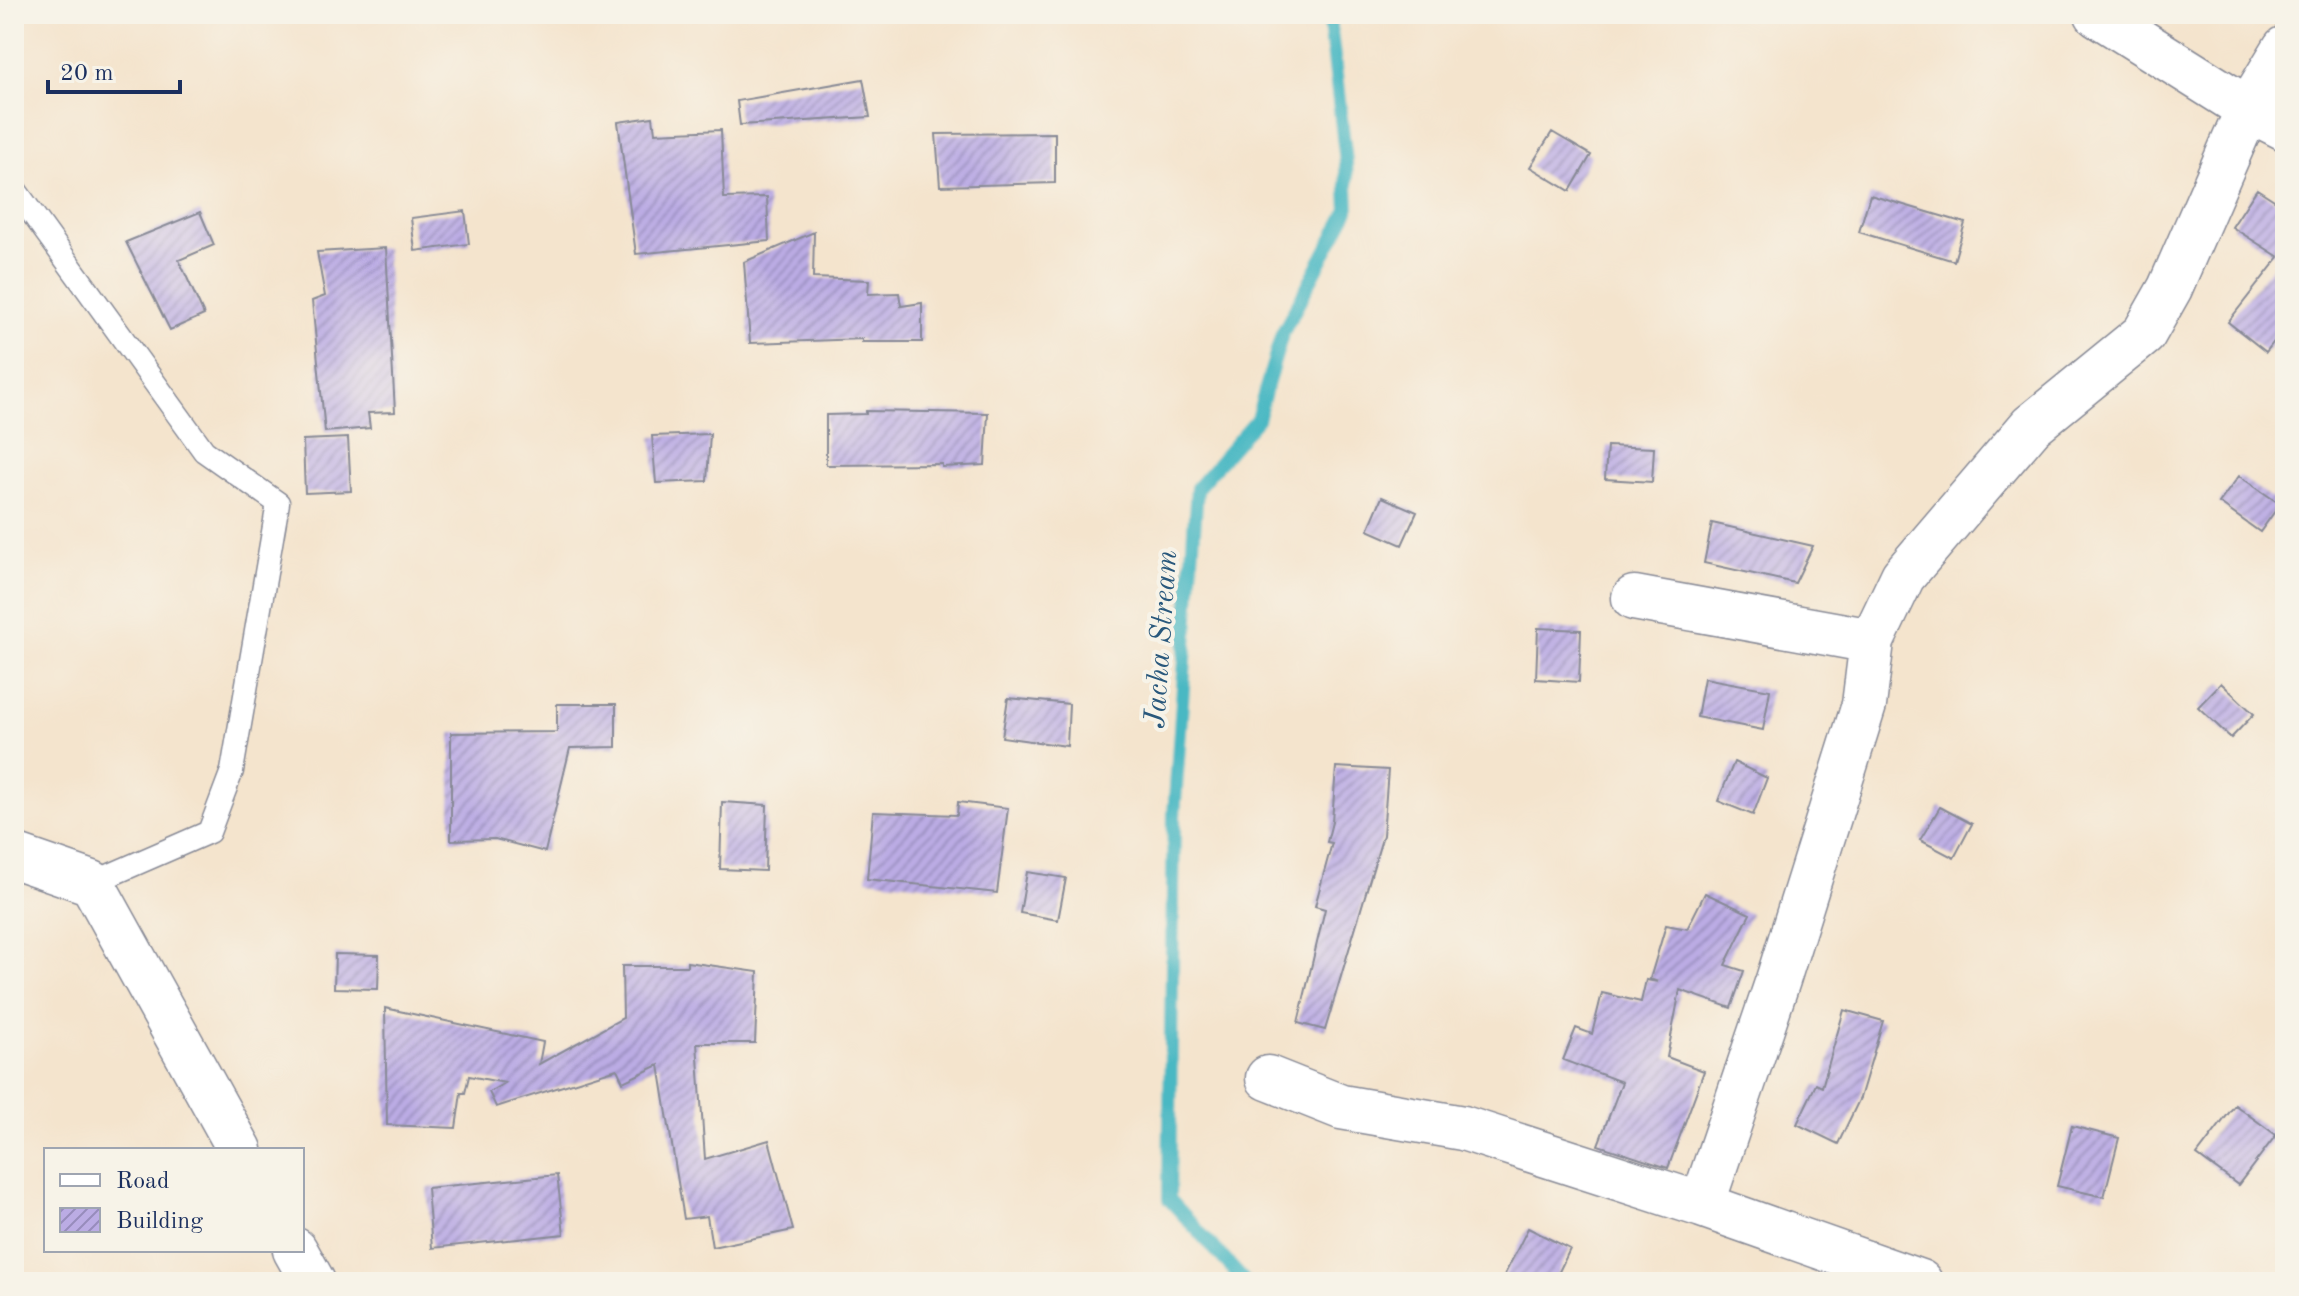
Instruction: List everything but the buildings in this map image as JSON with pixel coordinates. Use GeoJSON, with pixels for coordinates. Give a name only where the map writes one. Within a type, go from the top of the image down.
{"type":"FeatureCollection","features":[{"type":"Feature","properties":{"kind":"street"},"geometry":{"type":"LineString","coordinates":[[2097,14],[2266,118]]}},
{"type":"Feature","properties":{"kind":"street"},"geometry":{"type":"LineString","coordinates":[[1702,1205],[1778,980],[1864,705],[1872,641],[1903,576],[2031,426],[2144,334],[2266,118],[2285,48]]}},
{"type":"Feature","properties":{"kind":"street"},"geometry":{"type":"LineString","coordinates":[[1634,598],[1872,641]]}},
{"type":"Feature","properties":{"kind":"street"},"geometry":{"type":"LineString","coordinates":[[14,856],[92,883],[239,1148]]}},
{"type":"Feature","properties":{"kind":"street"},"geometry":{"type":"LineString","coordinates":[[1268,1078],[1341,1107],[1463,1128],[1702,1205],[1920,1282]]}},
{"type":"Feature","properties":{"kind":"street"},"geometry":{"type":"LineString","coordinates":[[296,1252],[313,1282]]}},
{"type":"Feature","properties":{"kind":"lane"},"geometry":{"type":"LineString","coordinates":[[14,188],[204,451],[278,503],[232,771],[209,832],[92,883]]}},
{"type":"Feature","properties":{"kind":"waterway","name":"Jacha Stream"},"geometry":{"type":"LineString","coordinates":[[1245,1282],[1169,1199],[1174,816],[1197,488],[1257,419],[1282,334],[1348,210],[1346,162],[1329,14]]}}]}
